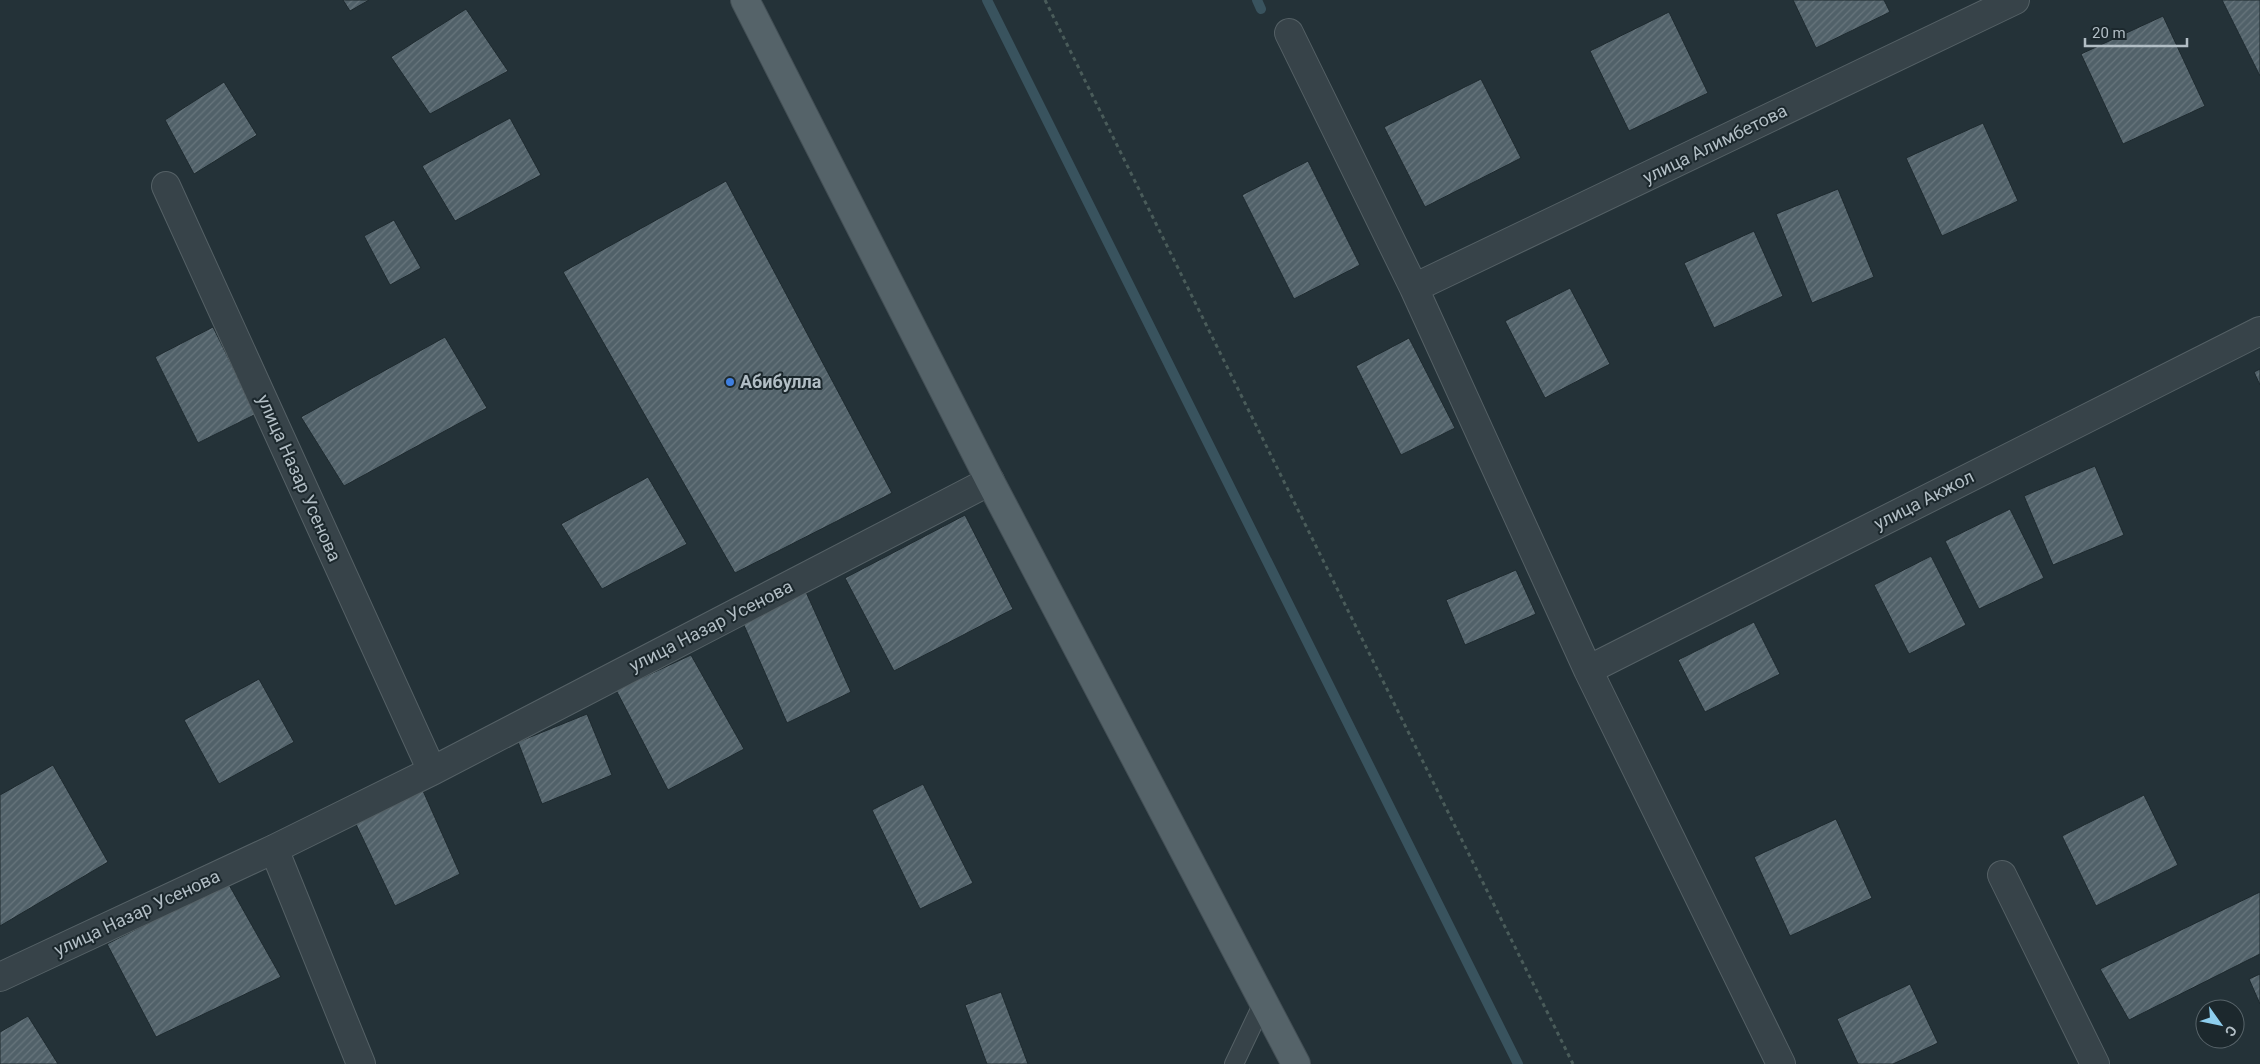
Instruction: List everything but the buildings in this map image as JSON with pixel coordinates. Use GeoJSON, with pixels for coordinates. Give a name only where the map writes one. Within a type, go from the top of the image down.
{"type":"FeatureCollection","features":[{"type":"Feature","properties":{"kind":"main road"},"geometry":{"type":"LineString","coordinates":[[745,0],[990,481],[1296,1064]]}},
{"type":"Feature","properties":{"kind":"street","name":"улица Алимбетова"},"geometry":{"type":"LineString","coordinates":[[1414,288],[2015,0]]}},
{"type":"Feature","properties":{"kind":"street"},"geometry":{"type":"LineString","coordinates":[[1289,33],[1414,288],[1588,670],[1781,1064]]}},
{"type":"Feature","properties":{"kind":"street","name":"улица Назар Усенова"},"geometry":{"type":"LineString","coordinates":[[166,186],[432,771]]}},
{"type":"Feature","properties":{"kind":"street","name":"улица Акжол"},"geometry":{"type":"LineString","coordinates":[[1588,670],[2260,331]]}},
{"type":"Feature","properties":{"kind":"street","name":"улица Назар Усенова"},"geometry":{"type":"LineString","coordinates":[[0,977],[274,849],[432,771],[990,481]]}},
{"type":"Feature","properties":{"kind":"street"},"geometry":{"type":"LineString","coordinates":[[274,849],[361,1064]]}},
{"type":"Feature","properties":{"kind":"street"},"geometry":{"type":"LineString","coordinates":[[2002,875],[2095,1064]]}},
{"type":"Feature","properties":{"kind":"lane"},"geometry":{"type":"LineString","coordinates":[[1234,1064],[1263,1003]]}},
{"type":"Feature","properties":{"kind":"path"},"geometry":{"type":"LineString","coordinates":[[1045,0],[1573,1064]]}},
{"type":"Feature","properties":{"kind":"waterway"},"geometry":{"type":"LineString","coordinates":[[987,0],[1518,1064]]}},
{"type":"Feature","properties":{"kind":"waterway"},"geometry":{"type":"LineString","coordinates":[[1257,0],[1261,9]]}},
{"type":"Feature","properties":{"kind":"place","name":"Абибулла"},"geometry":{"type":"Point","coordinates":[730,382]}}]}
